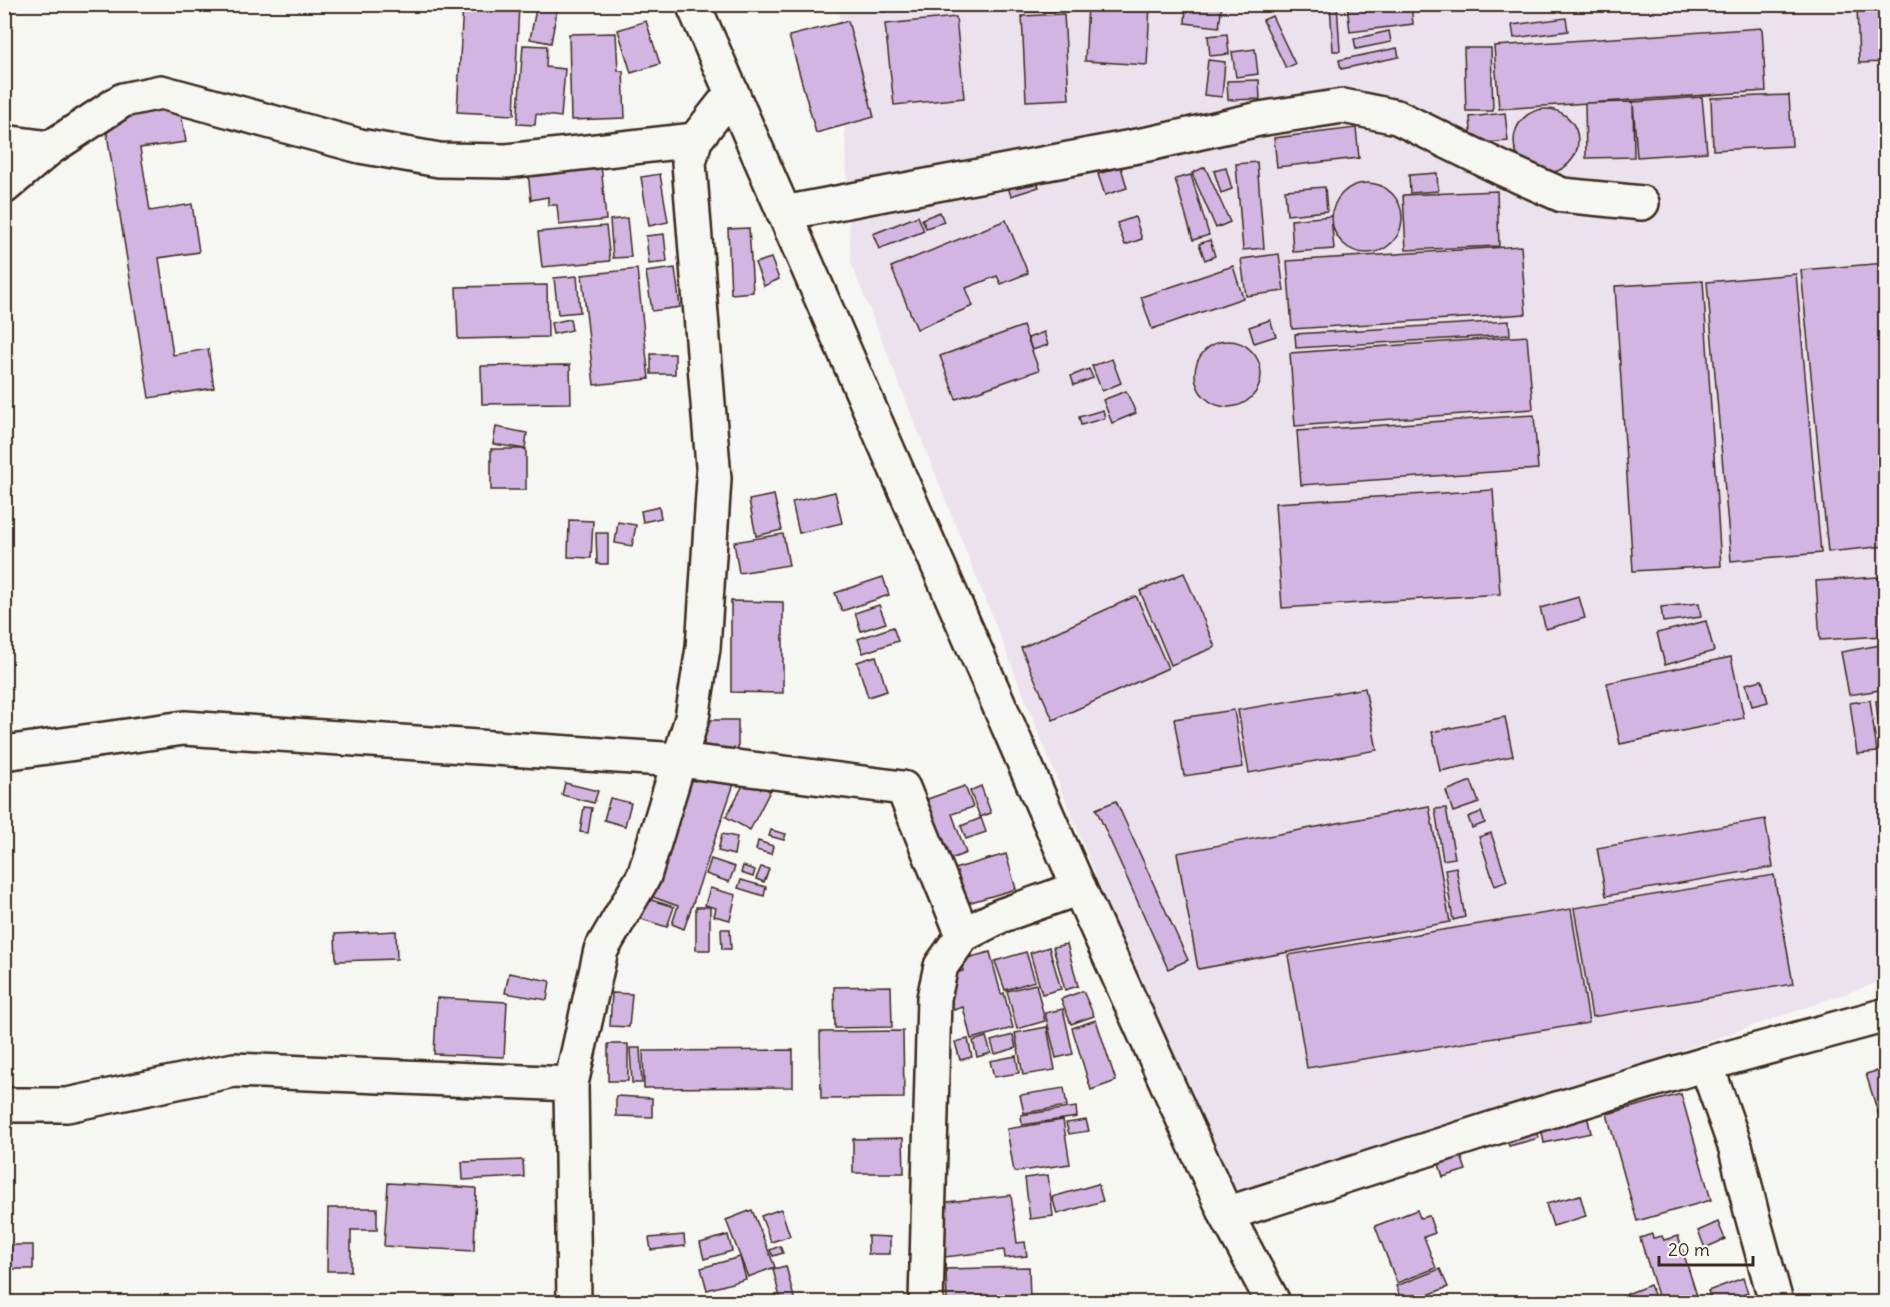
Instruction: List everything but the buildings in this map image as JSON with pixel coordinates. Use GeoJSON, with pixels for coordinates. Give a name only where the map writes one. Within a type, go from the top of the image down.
{"type":"FeatureCollection","features":[{"type":"Feature","properties":{"kind":"street"},"geometry":{"type":"LineString","coordinates":[[693,4],[1079,888],[1226,1214],[1273,1302]]}},
{"type":"Feature","properties":{"kind":"street"},"geometry":{"type":"LineString","coordinates":[[4,187],[50,147],[123,100],[161,92],[360,146],[439,160],[507,161],[695,140]]}},
{"type":"Feature","properties":{"kind":"street"},"geometry":{"type":"LineString","coordinates":[[574,1302],[571,1084],[601,950],[644,876],[692,718],[703,648],[714,478],[689,163],[695,140],[732,93]]}},
{"type":"Feature","properties":{"kind":"street"},"geometry":{"type":"LineString","coordinates":[[784,213],[1153,143],[1258,119],[1343,106],[1397,117],[1503,169],[1563,195],[1642,203]]}},
{"type":"Feature","properties":{"kind":"street"},"geometry":{"type":"LineString","coordinates":[[4,142],[50,147]]}},
{"type":"Feature","properties":{"kind":"street"},"geometry":{"type":"LineString","coordinates":[[4,753],[183,728],[679,760],[903,788],[963,935]]}},
{"type":"Feature","properties":{"kind":"street"},"geometry":{"type":"LineString","coordinates":[[926,1302],[934,998],[941,966],[963,935],[1000,916],[1079,888]]}},
{"type":"Feature","properties":{"kind":"street"},"geometry":{"type":"LineString","coordinates":[[1226,1214],[1497,1127],[1706,1064],[1886,1015]]}},
{"type":"Feature","properties":{"kind":"street"},"geometry":{"type":"LineString","coordinates":[[1706,1064],[1736,1149],[1776,1302]]}},
{"type":"Feature","properties":{"kind":"street"},"geometry":{"type":"LineString","coordinates":[[4,1105],[67,1105],[234,1070],[571,1084]]}},
{"type":"Feature","properties":{"kind":"shaded area"},"geometry":{"type":"Polygon","coordinates":[[[839,5],[1885,5],[1885,980],[1228,1207],[851,263],[839,5]]]}}]}
